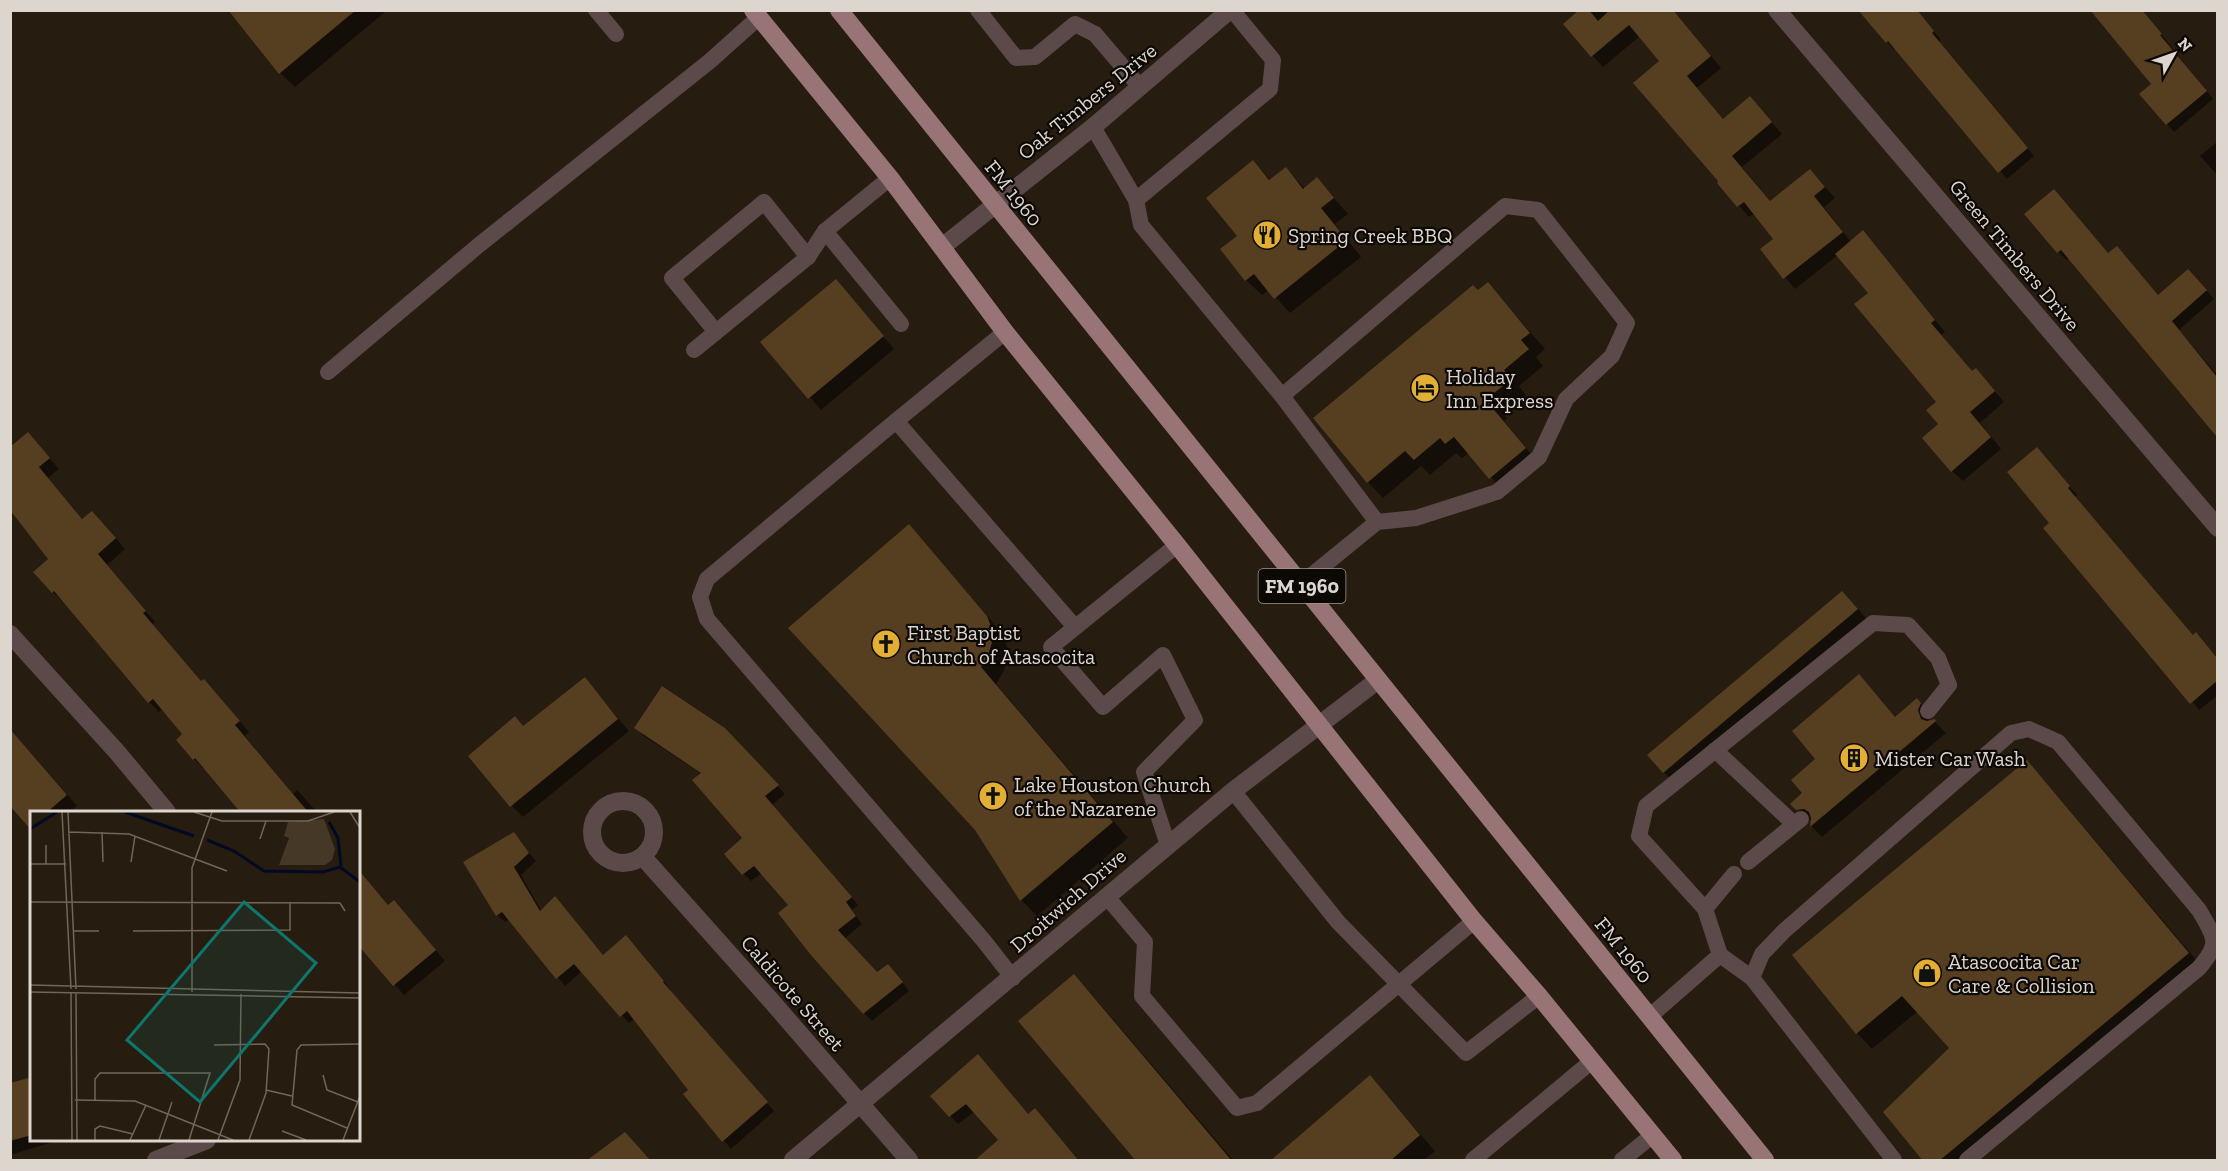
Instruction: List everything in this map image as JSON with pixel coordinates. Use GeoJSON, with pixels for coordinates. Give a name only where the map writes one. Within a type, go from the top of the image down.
{"type":"FeatureCollection","features":[{"type":"Feature","properties":{"kind":"main road","name":"FM 1960"},"geometry":{"type":"LineString","coordinates":[[844,12],[994,205],[1765,1161]]}},
{"type":"Feature","properties":{"kind":"main road","name":"FM 1960"},"geometry":{"type":"LineString","coordinates":[[755,14],[890,178],[1005,332],[1177,545],[1474,921],[1539,996],[1673,1161]]}},
{"type":"Feature","properties":{"kind":"street","name":"Oak Timbers Drive"},"geometry":{"type":"LineString","coordinates":[[942,247],[1093,127],[1231,10]]}},
{"type":"Feature","properties":{"kind":"street","name":"Green Timbers Drive"},"geometry":{"type":"LineString","coordinates":[[1777,10],[2217,528]]}},
{"type":"Feature","properties":{"kind":"street"},"geometry":{"type":"LineString","coordinates":[[10,634],[117,752],[165,811]]}},
{"type":"Feature","properties":{"kind":"street","name":"Droitwich Drive"},"geometry":{"type":"LineString","coordinates":[[793,1161],[1233,791],[1378,680]]}},
{"type":"Feature","properties":{"kind":"street","name":"Caldicote Street"},"geometry":{"type":"LineString","coordinates":[[643,857],[909,1161]]}},
{"type":"Feature","properties":{"kind":"street"},"geometry":{"type":"LineString","coordinates":[[156,1161],[205,1141]]}},
{"type":"Feature","properties":{"kind":"lane"},"geometry":{"type":"LineString","coordinates":[[596,10],[616,34]]}},
{"type":"Feature","properties":{"kind":"lane"},"geometry":{"type":"LineString","coordinates":[[978,10],[1016,58],[1035,57],[1075,24],[1095,34],[1140,87]]}},
{"type":"Feature","properties":{"kind":"lane"},"geometry":{"type":"LineString","coordinates":[[1136,200],[1270,88],[1273,60],[1231,10]]}},
{"type":"Feature","properties":{"kind":"lane"},"geometry":{"type":"LineString","coordinates":[[328,372],[479,245],[701,68],[755,14]]}},
{"type":"Feature","properties":{"kind":"lane"},"geometry":{"type":"LineString","coordinates":[[1093,127],[1136,200],[1141,225],[1282,396],[1377,522]]}},
{"type":"Feature","properties":{"kind":"lane"},"geometry":{"type":"LineString","coordinates":[[694,350],[808,257],[825,231],[890,178]]}},
{"type":"Feature","properties":{"kind":"lane"},"geometry":{"type":"LineString","coordinates":[[716,332],[672,278],[764,202],[808,257]]}},
{"type":"Feature","properties":{"kind":"lane"},"geometry":{"type":"LineString","coordinates":[[1282,396],[1505,206],[1538,210],[1626,323],[1612,356],[1566,399],[1539,457],[1497,492],[1416,518],[1377,522],[1301,584]]}},
{"type":"Feature","properties":{"kind":"lane"},"geometry":{"type":"LineString","coordinates":[[825,231],[901,324]]}},
{"type":"Feature","properties":{"kind":"lane"},"geometry":{"type":"LineString","coordinates":[[1005,332],[707,579],[700,597],[707,620],[970,924],[1013,978]]}},
{"type":"Feature","properties":{"kind":"lane"},"geometry":{"type":"LineString","coordinates":[[896,422],[1075,627]]}},
{"type":"Feature","properties":{"kind":"lane"},"geometry":{"type":"LineString","coordinates":[[1168,845],[1144,772],[1195,720],[1162,655],[1103,707],[1051,647],[1177,545]]}},
{"type":"Feature","properties":{"kind":"lane"},"geometry":{"type":"LineString","coordinates":[[1894,1161],[1752,978],[1720,955],[1705,909],[1639,836],[1646,806],[1873,623],[1908,625],[1938,658],[1949,685],[1928,711]]}},
{"type":"Feature","properties":{"kind":"lane"},"geometry":{"type":"LineString","coordinates":[[1752,978],[1762,954],[1784,931],[2011,734],[2028,729],[2058,742],[2199,910],[2213,935],[2213,951],[2199,968],[1967,1161]]}},
{"type":"Feature","properties":{"kind":"lane"},"geometry":{"type":"LineString","coordinates":[[1715,750],[1798,821],[1748,862]]}},
{"type":"Feature","properties":{"kind":"lane"},"geometry":{"type":"LineString","coordinates":[[1233,791],[1338,922],[1466,1053],[1539,996]]}},
{"type":"Feature","properties":{"kind":"lane"},"geometry":{"type":"LineString","coordinates":[[1705,909],[1734,874]]}},
{"type":"Feature","properties":{"kind":"lane"},"geometry":{"type":"LineString","coordinates":[[1107,897],[1145,942],[1142,996],[1237,1108],[1257,1103],[1474,921]]}},
{"type":"Feature","properties":{"kind":"lane"},"geometry":{"type":"LineString","coordinates":[[1649,1017],[1720,955]]}},
{"type":"Feature","properties":{"kind":"lane"},"geometry":{"type":"LineString","coordinates":[[1473,1161],[1592,1061]]}},
{"type":"Feature","properties":{"kind":"lane"},"geometry":{"type":"LineString","coordinates":[[1622,1161],[1653,1135]]}},
{"type":"Feature","properties":{"kind":"building"},"geometry":{"type":"Polygon","coordinates":[[[228,10],[356,10],[279,74],[228,10]]]}},
{"type":"Feature","properties":{"kind":"building"},"geometry":{"type":"Polygon","coordinates":[[[1579,10],[1589,10],[1598,21],[1610,10],[1673,10],[1711,56],[1687,76],[1723,119],[1750,96],[1772,122],[1732,156],[1770,201],[1810,169],[1825,187],[1814,196],[1843,232],[1783,279],[1760,249],[1773,239],[1744,202],[1737,207],[1717,183],[1718,181],[1633,83],[1659,61],[1629,25],[1591,57],[1563,24],[1579,10]]]}},
{"type":"Feature","properties":{"kind":"building"},"geometry":{"type":"Polygon","coordinates":[[[1858,10],[1917,10],[1934,31],[1932,33],[2028,148],[1998,173],[1888,41],[1886,43],[1858,10]]]}},
{"type":"Feature","properties":{"kind":"building"},"geometry":{"type":"Polygon","coordinates":[[[2090,10],[2142,10],[2207,91],[2166,125],[2139,94],[2151,84],[2090,10]]]}},
{"type":"Feature","properties":{"kind":"building"},"geometry":{"type":"Polygon","coordinates":[[[1253,160],[1269,180],[1286,167],[1303,189],[1317,177],[1334,198],[1321,208],[1347,240],[1274,299],[1254,274],[1245,281],[1220,249],[1237,236],[1206,198],[1253,160]]]}},
{"type":"Feature","properties":{"kind":"building"},"geometry":{"type":"Polygon","coordinates":[[[2054,189],[2108,253],[2117,246],[2158,295],[2188,269],[2207,290],[2172,321],[2217,377],[2217,437],[2061,250],[2057,253],[2024,214],[2054,189]]]}},
{"type":"Feature","properties":{"kind":"building"},"geometry":{"type":"Polygon","coordinates":[[[1863,230],[1935,320],[1931,323],[1972,371],[1976,368],[1995,391],[1970,412],[1991,437],[1951,472],[1922,438],[1938,424],[1926,410],[1936,402],[1854,304],[1868,293],[1835,254],[1863,230]]]}},
{"type":"Feature","properties":{"kind":"building"},"geometry":{"type":"Polygon","coordinates":[[[836,279],[884,336],[808,399],[760,342],[836,279]]]}},
{"type":"Feature","properties":{"kind":"building","name":"Holiday Inn Express"},"geometry":{"type":"Polygon","coordinates":[[[1488,282],[1530,333],[1521,340],[1529,349],[1504,370],[1512,379],[1489,397],[1493,402],[1490,405],[1526,448],[1489,479],[1454,437],[1445,444],[1440,438],[1414,460],[1405,451],[1367,483],[1313,418],[1473,285],[1478,290],[1488,282]]]}},
{"type":"Feature","properties":{"kind":"building"},"geometry":{"type":"Polygon","coordinates":[[[28,432],[50,458],[39,467],[82,519],[92,511],[116,538],[98,554],[146,611],[143,613],[201,681],[204,679],[240,721],[235,725],[307,811],[239,811],[195,758],[193,760],[176,740],[182,734],[153,699],[148,703],[54,591],[52,593],[33,572],[48,559],[10,510],[10,447],[28,432]]]}},
{"type":"Feature","properties":{"kind":"building"},"geometry":{"type":"Polygon","coordinates":[[[2037,447],[2070,486],[2068,488],[2146,580],[2193,635],[2196,632],[2217,658],[2217,681],[2190,704],[2043,528],[2049,523],[2007,472],[2037,447]]]}},
{"type":"Feature","properties":{"kind":"building"},"geometry":{"type":"Polygon","coordinates":[[[909,524],[987,616],[992,629],[992,642],[988,656],[981,667],[1113,822],[1020,901],[975,830],[788,628],[909,524]]]}},
{"type":"Feature","properties":{"kind":"building"},"geometry":{"type":"Polygon","coordinates":[[[1842,591],[1858,609],[1663,773],[1647,755],[1842,591]]]}},
{"type":"Feature","properties":{"kind":"building","name":"Mister Car Wash"},"geometry":{"type":"Polygon","coordinates":[[[1859,674],[1895,717],[1917,698],[1921,703],[1918,710],[1921,719],[1927,721],[1935,719],[1936,721],[1810,827],[1809,812],[1804,809],[1796,810],[1790,804],[1802,793],[1791,780],[1815,759],[1792,731],[1859,674]]]}},
{"type":"Feature","properties":{"kind":"building"},"geometry":{"type":"Polygon","coordinates":[[[585,677],[618,719],[510,807],[468,756],[515,716],[523,726],[585,677]]]}},
{"type":"Feature","properties":{"kind":"building"},"geometry":{"type":"Polygon","coordinates":[[[662,686],[725,728],[779,785],[765,796],[852,897],[846,902],[856,916],[838,930],[877,972],[888,964],[903,982],[863,1014],[810,954],[778,913],[788,905],[754,866],[742,875],[724,854],[742,838],[692,780],[701,773],[634,728],[662,686]]]}},
{"type":"Feature","properties":{"kind":"building"},"geometry":{"type":"Polygon","coordinates":[[[10,729],[67,795],[48,811],[30,811],[30,829],[10,806],[10,729]]]}},
{"type":"Feature","properties":{"kind":"building","name":"Atascocita Car Care & Collision"},"geometry":{"type":"Polygon","coordinates":[[[2027,760],[2189,953],[1939,1161],[1923,1161],[1883,1112],[1949,1048],[1902,996],[1856,1034],[1792,955],[2027,760]]]}},
{"type":"Feature","properties":{"kind":"building"},"geometry":{"type":"Polygon","coordinates":[[[514,832],[529,853],[514,867],[540,911],[555,896],[603,955],[626,935],[663,982],[768,1102],[722,1142],[683,1094],[688,1090],[627,1011],[620,1017],[574,964],[556,979],[502,912],[496,916],[463,862],[514,832]]]}},
{"type":"Feature","properties":{"kind":"building"},"geometry":{"type":"Polygon","coordinates":[[[360,871],[388,905],[394,900],[436,950],[393,986],[360,947],[360,871]]]}},
{"type":"Feature","properties":{"kind":"building"},"geometry":{"type":"Polygon","coordinates":[[[1074,974],[1232,1161],[1136,1161],[1018,1021],[1074,974]]]}},
{"type":"Feature","properties":{"kind":"building"},"geometry":{"type":"Polygon","coordinates":[[[978,1054],[1028,1114],[1035,1108],[1079,1161],[974,1161],[998,1140],[966,1104],[949,1117],[930,1096],[978,1054]]]}},
{"type":"Feature","properties":{"kind":"building"},"geometry":{"type":"Polygon","coordinates":[[[1370,1075],[1420,1135],[1390,1161],[1270,1161],[1370,1075]]]}},
{"type":"Feature","properties":{"kind":"building"},"geometry":{"type":"Polygon","coordinates":[[[30,1078],[30,1136],[10,1141],[10,1083],[30,1078]]]}},
{"type":"Feature","properties":{"kind":"building"},"geometry":{"type":"Polygon","coordinates":[[[625,1132],[651,1161],[586,1161],[625,1132]]]}},
{"type":"Feature","properties":{"kind":"place","name":"Spring Creek BBQ"},"geometry":{"type":"Point","coordinates":[1267,235]}},
{"type":"Feature","properties":{"kind":"place","name":"Holiday Inn Express"},"geometry":{"type":"Point","coordinates":[1425,388]}},
{"type":"Feature","properties":{"kind":"place","name":"First Baptist Church of Atascocita"},"geometry":{"type":"Point","coordinates":[886,644]}},
{"type":"Feature","properties":{"kind":"place","name":"Mister Car Wash"},"geometry":{"type":"Point","coordinates":[1854,758]}},
{"type":"Feature","properties":{"kind":"place","name":"Lake Houston Church of the Nazarene"},"geometry":{"type":"Point","coordinates":[993,796]}},
{"type":"Feature","properties":{"kind":"place","name":"Atascocita Car Care & Collision"},"geometry":{"type":"Point","coordinates":[1927,973]}}]}
